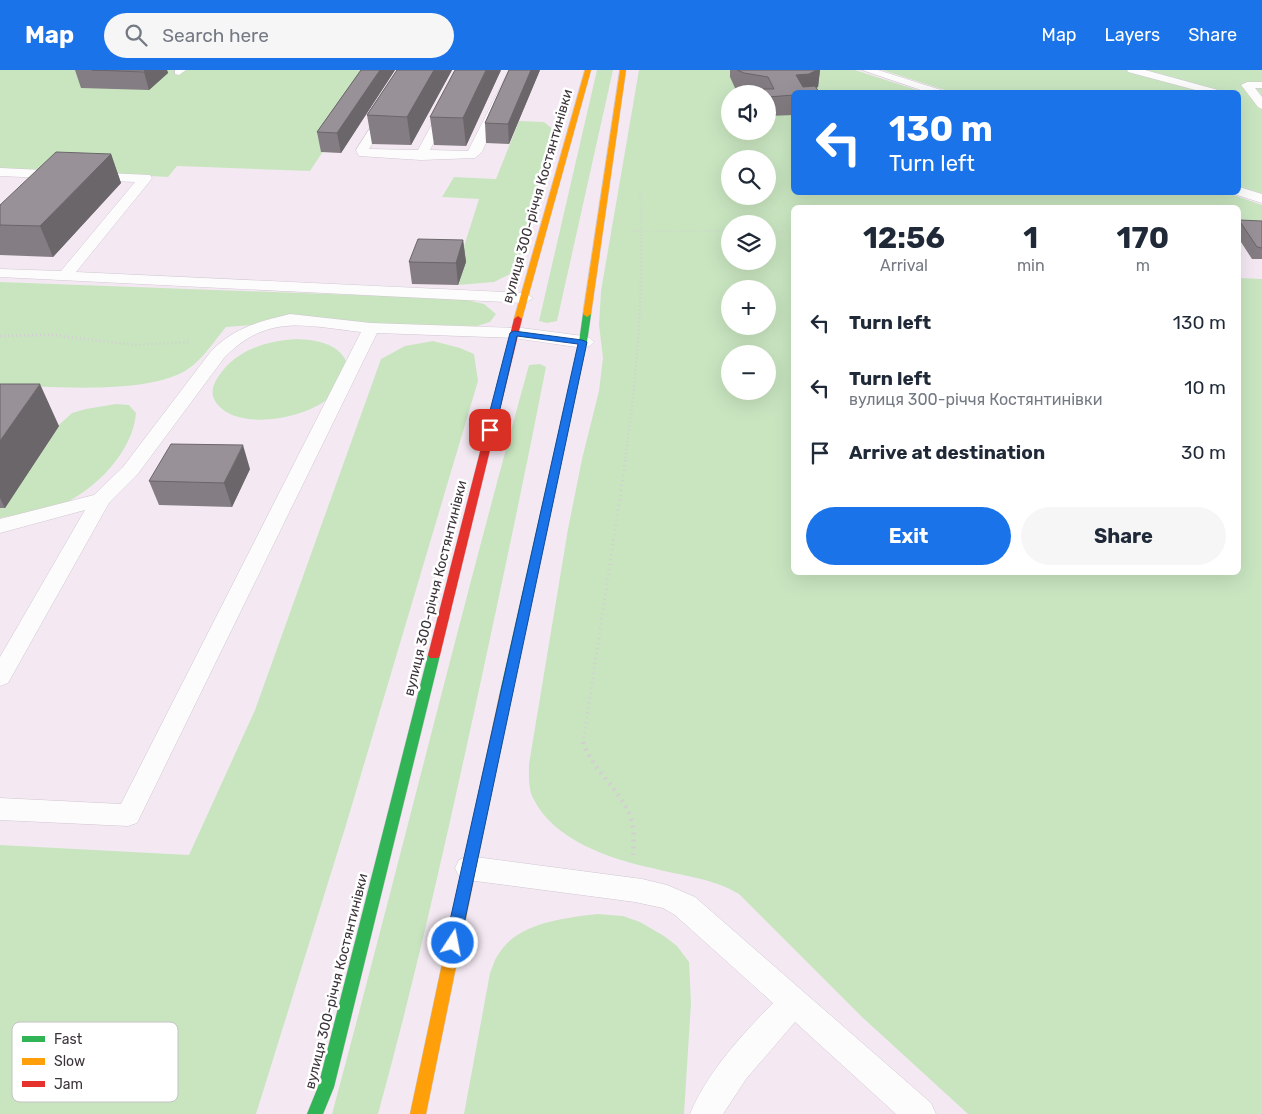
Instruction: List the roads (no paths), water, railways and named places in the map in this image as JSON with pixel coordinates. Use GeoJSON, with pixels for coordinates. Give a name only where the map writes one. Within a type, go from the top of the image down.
{"type":"FeatureCollection","features":[{"type":"Feature","properties":{"kind":"street","name":"вулиця 300-річчя Костянтинівки"},"geometry":{"type":"LineString","coordinates":[[315,1114],[326,1087],[514,333],[588,70]]}},
{"type":"Feature","properties":{"kind":"street"},"geometry":{"type":"LineString","coordinates":[[418,1114],[468,868],[582,342],[623,70]]}},
{"type":"Feature","properties":{"kind":"street"},"geometry":{"type":"LineString","coordinates":[[514,333],[582,342]]}},
{"type":"Feature","properties":{"kind":"lane"},"geometry":{"type":"LineString","coordinates":[[412,70],[362,150],[363,153],[370,155],[462,156],[476,152],[514,70]]}},
{"type":"Feature","properties":{"kind":"lane"},"geometry":{"type":"LineString","coordinates":[[421,156],[466,70]]}},
{"type":"Feature","properties":{"kind":"lane"},"geometry":{"type":"LineString","coordinates":[[867,70],[931,90]]}},
{"type":"Feature","properties":{"kind":"lane"},"geometry":{"type":"LineString","coordinates":[[1132,70],[1207,90]]}},
{"type":"Feature","properties":{"kind":"lane"},"geometry":{"type":"LineString","coordinates":[[1262,85],[1247,85],[1262,105]]}},
{"type":"Feature","properties":{"kind":"lane"},"geometry":{"type":"LineString","coordinates":[[1246,102],[1262,105]]}},
{"type":"Feature","properties":{"kind":"lane"},"geometry":{"type":"LineString","coordinates":[[0,172],[146,178],[66,276]]}},
{"type":"Feature","properties":{"kind":"lane"},"geometry":{"type":"LineString","coordinates":[[1241,192],[1262,199]]}},
{"type":"Feature","properties":{"kind":"lane"},"geometry":{"type":"LineString","coordinates":[[0,273],[525,298]]}},
{"type":"Feature","properties":{"kind":"lane"},"geometry":{"type":"LineString","coordinates":[[0,677],[100,499],[130,471],[218,354],[232,340],[257,327],[290,319],[371,328],[514,333]]}},
{"type":"Feature","properties":{"kind":"lane"},"geometry":{"type":"LineString","coordinates":[[0,808],[128,815],[371,328]]}},
{"type":"Feature","properties":{"kind":"lane"},"geometry":{"type":"LineString","coordinates":[[0,526],[100,499]]}},
{"type":"Feature","properties":{"kind":"lane"},"geometry":{"type":"LineString","coordinates":[[468,868],[662,894],[685,906],[920,1114]]}},
{"type":"Feature","properties":{"kind":"lane"},"geometry":{"type":"LineString","coordinates":[[706,1114],[718,1090],[735,1066],[794,1002]]}}]}
